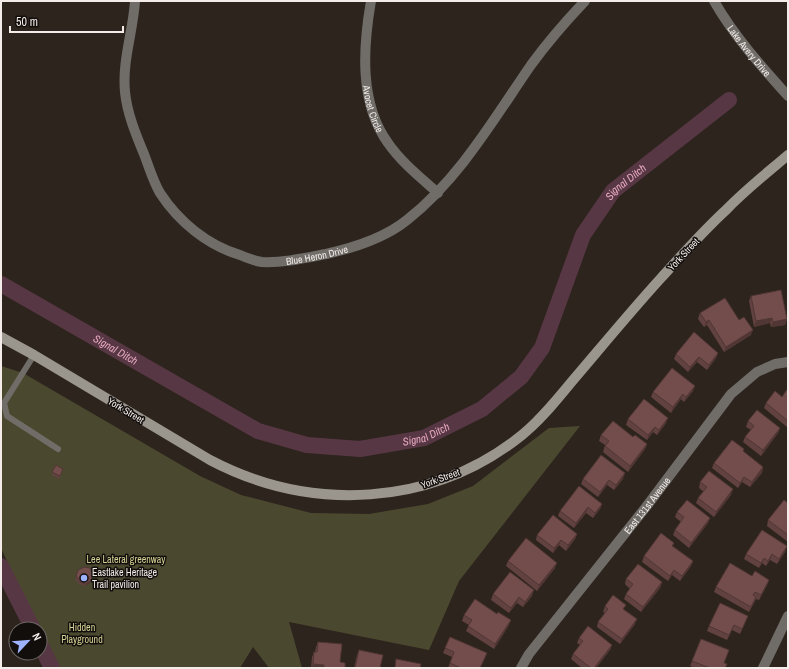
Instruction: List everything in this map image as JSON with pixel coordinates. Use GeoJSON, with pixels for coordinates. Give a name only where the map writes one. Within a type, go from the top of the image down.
{"type":"FeatureCollection","features":[{"type":"Feature","properties":{"kind":"street","name":"Blue Heron Drive"},"geometry":{"type":"LineString","coordinates":[[135,1],[134,17],[126,54],[125,92],[136,135],[160,192],[180,219],[204,239],[231,253],[260,262],[297,260],[337,251],[376,238],[405,222],[438,193],[465,162],[532,63],[566,21],[585,1]]}},
{"type":"Feature","properties":{"kind":"street","name":"Avocet Circle"},"geometry":{"type":"LineString","coordinates":[[371,1],[366,31],[365,57],[368,89],[376,119],[388,144],[438,193]]}},
{"type":"Feature","properties":{"kind":"street","name":"Lake Avery Drive"},"geometry":{"type":"LineString","coordinates":[[714,1],[724,19],[751,54],[788,96]]}},
{"type":"Feature","properties":{"kind":"street","name":"York Street"},"geometry":{"type":"LineString","coordinates":[[1,337],[34,355],[210,460],[236,474],[252,480],[307,493],[347,496],[385,493],[416,487],[450,477],[489,457],[523,434],[546,412],[660,278],[715,221],[788,155]]}},
{"type":"Feature","properties":{"kind":"street","name":"East 131st Avenue"},"geometry":{"type":"LineString","coordinates":[[521,668],[529,654],[646,507],[731,394],[757,372],[775,364],[788,362]]}},
{"type":"Feature","properties":{"kind":"street"},"geometry":{"type":"LineString","coordinates":[[763,668],[788,616]]}},
{"type":"Feature","properties":{"kind":"lane"},"geometry":{"type":"LineString","coordinates":[[34,355],[4,403],[7,416],[58,449]]}},
{"type":"Feature","properties":{"kind":"green space","name":"Lee Lateral greenway"},"geometry":{"type":"Polygon","coordinates":[[[1,366],[23,373],[200,476],[241,495],[311,513],[369,514],[428,504],[473,486],[549,428],[580,426],[459,581],[429,650],[289,622],[302,668],[269,668],[253,647],[240,668],[56,668],[48,650],[48,621],[34,621],[1,548],[1,366]]]}},
{"type":"Feature","properties":{"kind":"building"},"geometry":{"type":"Polygon","coordinates":[[[781,290],[787,319],[773,322],[772,318],[756,321],[751,296],[781,290]]]}},
{"type":"Feature","properties":{"kind":"building"},"geometry":{"type":"Polygon","coordinates":[[[725,298],[739,320],[744,317],[753,330],[726,347],[709,320],[706,322],[700,313],[725,298]]]}},
{"type":"Feature","properties":{"kind":"building"},"geometry":{"type":"Polygon","coordinates":[[[694,332],[718,353],[709,365],[699,357],[690,367],[676,354],[694,332]]]}},
{"type":"Feature","properties":{"kind":"building"},"geometry":{"type":"Polygon","coordinates":[[[672,368],[695,386],[686,397],[683,394],[673,407],[653,392],[672,368]]]}},
{"type":"Feature","properties":{"kind":"building"},"geometry":{"type":"Polygon","coordinates":[[[788,388],[788,421],[766,403],[775,391],[782,397],[788,388]]]}},
{"type":"Feature","properties":{"kind":"building"},"geometry":{"type":"Polygon","coordinates":[[[644,399],[668,418],[659,430],[655,427],[648,435],[628,419],[644,399]]]}},
{"type":"Feature","properties":{"kind":"building"},"geometry":{"type":"Polygon","coordinates":[[[757,410],[780,428],[763,450],[745,437],[754,426],[748,421],[757,410]]]}},
{"type":"Feature","properties":{"kind":"building"},"geometry":{"type":"Polygon","coordinates":[[[613,421],[633,437],[635,435],[647,444],[630,466],[605,446],[609,441],[601,435],[613,421]]]}},
{"type":"Feature","properties":{"kind":"building"},"geometry":{"type":"Polygon","coordinates":[[[732,440],[763,467],[752,482],[744,477],[740,483],[714,463],[732,440]]]}},
{"type":"Feature","properties":{"kind":"building"},"geometry":{"type":"Polygon","coordinates":[[[601,455],[625,473],[616,485],[609,480],[600,492],[583,479],[601,455]]]}},
{"type":"Feature","properties":{"kind":"building"},"geometry":{"type":"Polygon","coordinates":[[[56,465],[63,469],[60,476],[52,472],[56,465]]]}},
{"type":"Feature","properties":{"kind":"building"},"geometry":{"type":"Polygon","coordinates":[[[709,471],[733,489],[716,512],[698,498],[707,487],[700,482],[709,471]]]}},
{"type":"Feature","properties":{"kind":"building"},"geometry":{"type":"Polygon","coordinates":[[[579,486],[602,504],[595,513],[588,507],[576,523],[560,511],[579,486]]]}},
{"type":"Feature","properties":{"kind":"building"},"geometry":{"type":"Polygon","coordinates":[[[687,500],[710,518],[691,543],[675,530],[684,517],[677,512],[687,500]]]}},
{"type":"Feature","properties":{"kind":"building"},"geometry":{"type":"Polygon","coordinates":[[[784,500],[788,503],[788,535],[768,520],[784,500]]]}},
{"type":"Feature","properties":{"kind":"building"},"geometry":{"type":"Polygon","coordinates":[[[553,515],[577,534],[568,545],[561,540],[554,548],[537,535],[553,515]]]}},
{"type":"Feature","properties":{"kind":"building"},"geometry":{"type":"Polygon","coordinates":[[[762,530],[787,546],[779,559],[772,554],[768,561],[764,558],[761,563],[746,554],[762,530]]]}},
{"type":"Feature","properties":{"kind":"building"},"geometry":{"type":"Polygon","coordinates":[[[661,533],[674,543],[672,546],[693,561],[682,576],[674,570],[670,576],[644,556],[661,533]]]}},
{"type":"Feature","properties":{"kind":"building"},"geometry":{"type":"Polygon","coordinates":[[[526,538],[557,563],[539,585],[508,561],[526,538]]]}},
{"type":"Feature","properties":{"kind":"building"},"geometry":{"type":"Polygon","coordinates":[[[730,563],[752,576],[755,571],[769,580],[761,595],[755,592],[753,595],[756,597],[751,607],[716,587],[730,563]]]}},
{"type":"Feature","properties":{"kind":"building"},"geometry":{"type":"Polygon","coordinates":[[[638,564],[662,582],[643,607],[626,594],[633,584],[626,579],[638,564]]]}},
{"type":"Feature","properties":{"kind":"building","name":"Eastlake Heritage Trail pavilion"},"geometry":{"type":"Polygon","coordinates":[[[84,567],[90,568],[93,574],[91,580],[86,584],[80,582],[76,576],[78,570],[84,567]]]}},
{"type":"Feature","properties":{"kind":"building"},"geometry":{"type":"Polygon","coordinates":[[[510,572],[534,590],[525,602],[519,597],[511,608],[493,594],[510,572]]]}},
{"type":"Feature","properties":{"kind":"building"},"geometry":{"type":"Polygon","coordinates":[[[613,595],[626,605],[623,609],[637,619],[622,639],[598,622],[608,609],[605,606],[613,595]]]}},
{"type":"Feature","properties":{"kind":"building"},"geometry":{"type":"Polygon","coordinates":[[[475,599],[497,614],[498,612],[511,620],[495,644],[468,626],[472,620],[464,615],[475,599]]]}},
{"type":"Feature","properties":{"kind":"building"},"geometry":{"type":"Polygon","coordinates":[[[720,603],[748,616],[742,629],[734,625],[729,635],[709,626],[720,603]]]}},
{"type":"Feature","properties":{"kind":"building"},"geometry":{"type":"Polygon","coordinates":[[[588,626],[612,645],[594,668],[591,668],[573,654],[583,641],[579,638],[588,626]]]}},
{"type":"Feature","properties":{"kind":"building"},"geometry":{"type":"Polygon","coordinates":[[[450,637],[487,653],[480,668],[461,668],[450,663],[454,652],[445,648],[450,637]]]}},
{"type":"Feature","properties":{"kind":"building"},"geometry":{"type":"Polygon","coordinates":[[[701,639],[729,650],[724,663],[727,664],[725,668],[710,668],[692,661],[701,639]]]}},
{"type":"Feature","properties":{"kind":"building"},"geometry":{"type":"Polygon","coordinates":[[[318,642],[342,644],[340,662],[345,663],[345,668],[324,668],[324,665],[313,664],[314,652],[317,652],[318,642]]]}},
{"type":"Feature","properties":{"kind":"building"},"geometry":{"type":"Polygon","coordinates":[[[359,650],[383,655],[380,668],[355,668],[359,650]]]}},
{"type":"Feature","properties":{"kind":"building"},"geometry":{"type":"Polygon","coordinates":[[[396,659],[421,664],[420,668],[395,668],[396,659]]]}},
{"type":"Feature","properties":{"kind":"waterway","name":"Signal Ditch"},"geometry":{"type":"LineString","coordinates":[[1,284],[258,431],[307,445],[360,449],[424,438],[482,409],[521,377],[542,348],[583,235],[613,191],[729,100]]}},
{"type":"Feature","properties":{"kind":"waterway"},"geometry":{"type":"LineString","coordinates":[[1,566],[29,621]]}},
{"type":"Feature","properties":{"kind":"waterway"},"geometry":{"type":"LineString","coordinates":[[48,660],[52,668]]}},
{"type":"Feature","properties":{"kind":"place","name":"Eastlake Heritage Trail pavilion"},"geometry":{"type":"Point","coordinates":[84,578]}},
{"type":"Feature","properties":{"kind":"park label","name":"Hidden Playground"},"geometry":{"type":"Point","coordinates":[82,632]}}]}
